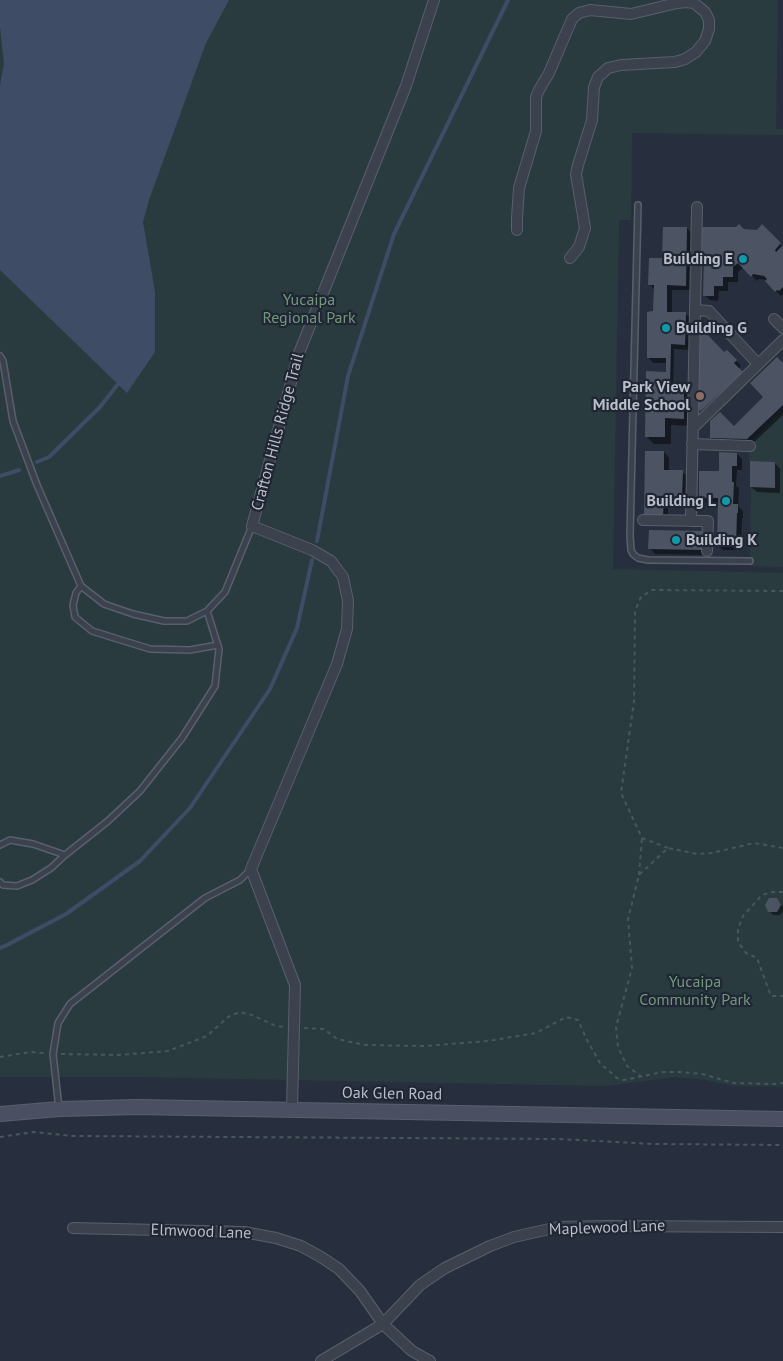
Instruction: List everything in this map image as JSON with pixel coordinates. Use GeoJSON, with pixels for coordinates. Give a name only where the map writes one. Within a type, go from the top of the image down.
{"type":"FeatureCollection","features":[{"type":"Feature","properties":{"kind":"main road","name":"Oak Glen Road"},"geometry":{"type":"LineString","coordinates":[[0,1114],[59,1109],[137,1107],[783,1119]]}},
{"type":"Feature","properties":{"kind":"street","name":"Crafton Hills Ridge Trail"},"geometry":{"type":"LineString","coordinates":[[251,870],[337,664],[347,630],[348,601],[343,577],[331,561],[312,550],[252,526],[298,353],[406,86],[434,0]]}},
{"type":"Feature","properties":{"kind":"street"},"geometry":{"type":"LineString","coordinates":[[517,230],[519,188],[536,130],[536,98],[572,19],[579,13],[590,10],[631,14],[677,3],[694,3],[705,12],[709,20],[709,29],[705,41],[696,52],[685,59],[675,62],[620,65],[608,68],[598,77],[594,87],[592,120],[576,174],[585,228],[580,247],[570,258]]}},
{"type":"Feature","properties":{"kind":"street"},"geometry":{"type":"LineString","coordinates":[[691,521],[697,207]]}},
{"type":"Feature","properties":{"kind":"street"},"geometry":{"type":"LineString","coordinates":[[695,310],[709,310],[758,364]]}},
{"type":"Feature","properties":{"kind":"street"},"geometry":{"type":"LineString","coordinates":[[774,319],[783,328]]}},
{"type":"Feature","properties":{"kind":"street"},"geometry":{"type":"LineString","coordinates":[[692,428],[783,340]]}},
{"type":"Feature","properties":{"kind":"street"},"geometry":{"type":"LineString","coordinates":[[692,444],[750,446]]}},
{"type":"Feature","properties":{"kind":"street"},"geometry":{"type":"LineString","coordinates":[[643,520],[708,522],[707,551]]}},
{"type":"Feature","properties":{"kind":"street"},"geometry":{"type":"LineString","coordinates":[[251,870],[295,985],[292,1109]]}},
{"type":"Feature","properties":{"kind":"street","name":"Maplewood Lane"},"geometry":{"type":"LineString","coordinates":[[321,1361],[383,1324],[420,1285],[445,1268],[490,1246],[514,1237],[558,1227],[783,1227]]}},
{"type":"Feature","properties":{"kind":"street","name":"Elmwood Lane"},"geometry":{"type":"LineString","coordinates":[[73,1228],[244,1232],[276,1238],[308,1250],[340,1269],[360,1291],[383,1324],[412,1351],[430,1361]]}},
{"type":"Feature","properties":{"kind":"lane"},"geometry":{"type":"LineString","coordinates":[[638,205],[631,550],[635,556],[648,560],[750,561]]}},
{"type":"Feature","properties":{"kind":"lane"},"geometry":{"type":"LineString","coordinates":[[0,356],[3,361],[13,421],[37,485],[81,586],[104,604],[164,622],[188,621],[207,612],[225,592],[252,526]]}},
{"type":"Feature","properties":{"kind":"lane"},"geometry":{"type":"LineString","coordinates":[[81,586],[76,593],[73,606],[75,617],[92,631],[150,649],[190,650],[218,644]]}},
{"type":"Feature","properties":{"kind":"lane"},"geometry":{"type":"LineString","coordinates":[[0,882],[4,885],[17,886],[32,880],[51,868],[108,821],[140,791],[182,738],[215,686],[220,649],[207,612]]}},
{"type":"Feature","properties":{"kind":"lane"},"geometry":{"type":"LineString","coordinates":[[0,845],[10,840],[34,844],[65,856]]}},
{"type":"Feature","properties":{"kind":"lane"},"geometry":{"type":"LineString","coordinates":[[59,1109],[53,1054],[58,1022],[70,1004],[205,898],[240,880],[251,870]]}},
{"type":"Feature","properties":{"kind":"path"},"geometry":{"type":"LineString","coordinates":[[642,1076],[627,1066],[618,1047],[616,1028],[632,968],[628,919],[638,874],[642,838],[621,793],[634,701],[635,611],[641,596],[652,590],[783,591]]}},
{"type":"Feature","properties":{"kind":"path"},"geometry":{"type":"LineString","coordinates":[[642,838],[668,848],[698,854],[754,844],[783,848]]}},
{"type":"Feature","properties":{"kind":"path"},"geometry":{"type":"LineString","coordinates":[[638,874],[668,848]]}},
{"type":"Feature","properties":{"kind":"path"},"geometry":{"type":"LineString","coordinates":[[783,892],[762,894],[743,916],[738,930],[738,942],[746,953],[757,958],[771,996],[783,996]]}},
{"type":"Feature","properties":{"kind":"path"},"geometry":{"type":"LineString","coordinates":[[0,1056],[30,1052],[119,1055],[168,1051],[207,1036],[228,1017],[239,1012],[252,1015],[276,1026],[324,1029],[337,1039],[365,1045],[425,1046],[488,1041],[536,1033],[566,1017],[578,1020],[600,1063],[617,1078],[624,1080],[663,1072],[680,1072],[702,1074],[734,1082],[773,1084],[783,1082]]}},
{"type":"Feature","properties":{"kind":"path"},"geometry":{"type":"LineString","coordinates":[[0,1137],[34,1132],[74,1136],[559,1139],[654,1144],[783,1145]]}},
{"type":"Feature","properties":{"kind":"green space","name":"Yucaipa Regional Park"},"geometry":{"type":"Polygon","coordinates":[[[0,0],[778,0],[776,129],[783,129],[783,135],[632,133],[631,220],[619,220],[613,569],[783,573],[783,1087],[734,1086],[705,1080],[675,1077],[606,1086],[139,1077],[0,1077],[0,0]]]}},
{"type":"Feature","properties":{"kind":"green space"},"geometry":{"type":"Polygon","coordinates":[[[783,410],[783,567],[750,566],[751,487],[775,488],[775,462],[749,461],[750,442],[783,410]]]}},
{"type":"Feature","properties":{"kind":"water"},"geometry":{"type":"Polygon","coordinates":[[[0,0],[229,0],[206,43],[149,200],[143,222],[155,292],[155,352],[127,393],[0,270],[0,85],[4,64],[0,27],[0,0]]]}},
{"type":"Feature","properties":{"kind":"building","name":"Building E"},"geometry":{"type":"Polygon","coordinates":[[[739,224],[744,229],[757,230],[762,224],[781,243],[775,250],[776,252],[783,245],[783,287],[775,292],[765,281],[767,279],[764,276],[753,274],[751,277],[738,263],[733,267],[733,277],[723,277],[723,286],[714,286],[714,296],[703,296],[704,255],[700,255],[701,227],[736,227],[739,224]]]}},
{"type":"Feature","properties":{"kind":"building"},"geometry":{"type":"Polygon","coordinates":[[[663,227],[687,227],[686,286],[667,285],[667,312],[686,312],[685,345],[671,344],[670,386],[684,386],[684,419],[665,418],[665,437],[645,437],[646,371],[666,372],[666,358],[647,358],[647,312],[653,311],[654,285],[648,285],[649,258],[662,258],[663,227]]]}},
{"type":"Feature","properties":{"kind":"building"},"geometry":{"type":"Polygon","coordinates":[[[702,329],[724,352],[727,350],[737,360],[734,363],[743,372],[701,411],[697,408],[699,331],[702,329]]]}},
{"type":"Feature","properties":{"kind":"building"},"geometry":{"type":"Polygon","coordinates":[[[777,357],[783,363],[783,405],[747,439],[710,438],[710,421],[720,412],[734,426],[763,397],[750,383],[777,357]]]}},
{"type":"Feature","properties":{"kind":"building"},"geometry":{"type":"Polygon","coordinates":[[[645,451],[664,451],[664,470],[683,470],[682,498],[664,498],[663,517],[644,516],[645,451]]]}},
{"type":"Feature","properties":{"kind":"building","name":"Building L"},"geometry":{"type":"Polygon","coordinates":[[[719,452],[737,453],[737,466],[732,466],[732,482],[734,482],[733,504],[738,504],[736,546],[717,545],[718,498],[699,498],[699,471],[719,471],[719,452]]]}},
{"type":"Feature","properties":{"kind":"building"},"geometry":{"type":"Polygon","coordinates":[[[750,461],[775,462],[775,488],[750,487],[750,461]]]}},
{"type":"Feature","properties":{"kind":"building","name":"Building K"},"geometry":{"type":"Polygon","coordinates":[[[649,530],[704,531],[703,550],[648,549],[649,530]]]}},
{"type":"Feature","properties":{"kind":"building"},"geometry":{"type":"Polygon","coordinates":[[[769,898],[777,898],[781,905],[777,912],[768,912],[765,905],[769,898]]]}},
{"type":"Feature","properties":{"kind":"waterway"},"geometry":{"type":"LineString","coordinates":[[317,541],[348,376],[394,234],[508,0]]}},
{"type":"Feature","properties":{"kind":"waterway"},"geometry":{"type":"LineString","coordinates":[[37,462],[49,457],[100,407],[118,384]]}},
{"type":"Feature","properties":{"kind":"waterway"},"geometry":{"type":"LineString","coordinates":[[0,476],[19,470]]}},
{"type":"Feature","properties":{"kind":"waterway"},"geometry":{"type":"LineString","coordinates":[[0,948],[66,914],[140,861],[190,808],[270,689],[297,628],[312,560]]}},
{"type":"Feature","properties":{"kind":"place","name":"Building E"},"geometry":{"type":"Point","coordinates":[743,259]}},
{"type":"Feature","properties":{"kind":"place","name":"Building G"},"geometry":{"type":"Point","coordinates":[666,328]}},
{"type":"Feature","properties":{"kind":"place","name":"Park View Middle School"},"geometry":{"type":"Point","coordinates":[700,396]}},
{"type":"Feature","properties":{"kind":"place","name":"Building L"},"geometry":{"type":"Point","coordinates":[726,501]}},
{"type":"Feature","properties":{"kind":"place","name":"Building K"},"geometry":{"type":"Point","coordinates":[676,540]}},
{"type":"Feature","properties":{"kind":"park label","name":"Yucaipa Community Park"},"geometry":{"type":"Point","coordinates":[695,991]}}]}
